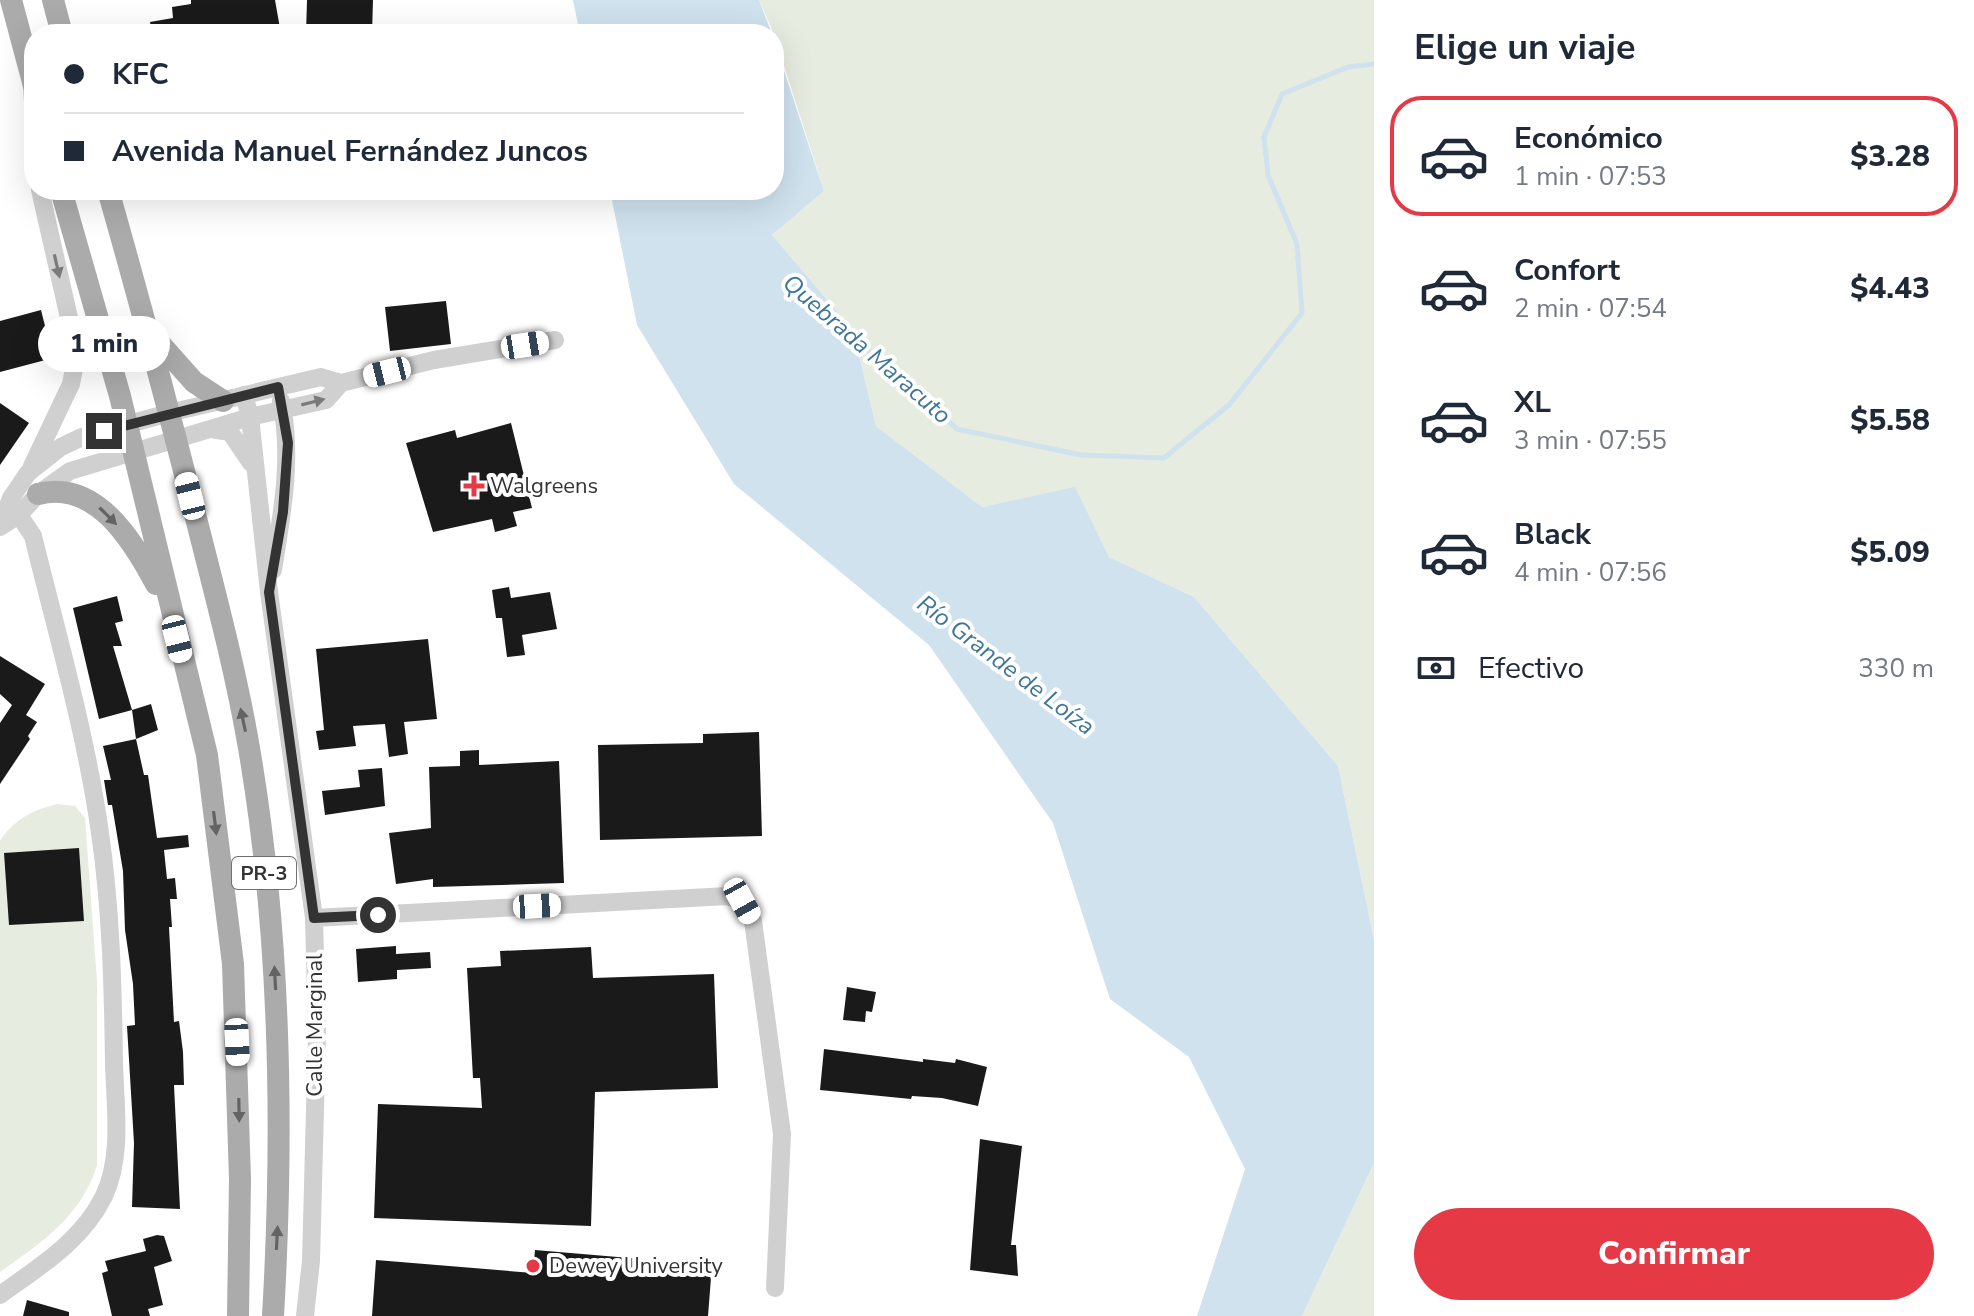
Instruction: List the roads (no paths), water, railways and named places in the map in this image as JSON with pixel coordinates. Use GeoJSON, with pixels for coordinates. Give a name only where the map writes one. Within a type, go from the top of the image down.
{"type":"FeatureCollection","features":[{"type":"Feature","properties":{"kind":"main road"},"geometry":{"type":"LineString","coordinates":[[11,0],[24,51]]}},
{"type":"Feature","properties":{"kind":"main road"},"geometry":{"type":"LineString","coordinates":[[53,0],[59,24]]}},
{"type":"Feature","properties":{"kind":"main road","name":"PR-3"},"geometry":{"type":"LineString","coordinates":[[64,200],[133,452],[207,755],[233,964],[240,1179],[238,1316]]}},
{"type":"Feature","properties":{"kind":"main road","name":"PR-3"},"geometry":{"type":"LineString","coordinates":[[111,200],[226,636],[249,749],[274,953],[279,1062],[273,1316]]}},
{"type":"Feature","properties":{"kind":"main road"},"geometry":{"type":"LineString","coordinates":[[147,328],[194,382],[234,398]]}},
{"type":"Feature","properties":{"kind":"main road"},"geometry":{"type":"LineString","coordinates":[[33,484],[49,491],[77,495],[99,507],[126,534],[170,610]]}},
{"type":"Feature","properties":{"kind":"street"},"geometry":{"type":"LineString","coordinates":[[33,484],[71,384],[77,353],[42,200]]}},
{"type":"Feature","properties":{"kind":"street"},"geometry":{"type":"LineString","coordinates":[[0,527],[61,447],[169,413],[321,377],[341,383],[434,360],[555,340]]}},
{"type":"Feature","properties":{"kind":"street"},"geometry":{"type":"LineString","coordinates":[[33,484],[250,417],[326,400],[341,383]]}},
{"type":"Feature","properties":{"kind":"street","name":"Calle Marginal"},"geometry":{"type":"LineString","coordinates":[[269,592],[288,443],[278,387]]}},
{"type":"Feature","properties":{"kind":"street","name":"Calle Marginal"},"geometry":{"type":"LineString","coordinates":[[234,398],[250,417],[269,592],[314,918],[317,1034],[311,1261],[305,1316]]}},
{"type":"Feature","properties":{"kind":"street"},"geometry":{"type":"LineString","coordinates":[[211,429],[230,432],[245,449],[257,475]]}},
{"type":"Feature","properties":{"kind":"street"},"geometry":{"type":"LineString","coordinates":[[0,1295],[69,1244],[91,1220],[106,1192],[116,1138],[113,996],[101,835],[89,764],[35,544],[13,511]]}},
{"type":"Feature","properties":{"kind":"street"},"geometry":{"type":"LineString","coordinates":[[314,918],[728,896],[742,901],[753,921],[782,1134],[775,1288]]}},
{"type":"Feature","properties":{"kind":"water"},"geometry":{"type":"Polygon","coordinates":[[[573,0],[759,0],[768,24],[578,24],[573,0]]]}},
{"type":"Feature","properties":{"kind":"water","name":"Río Grande de Loíza"},"geometry":{"type":"Polygon","coordinates":[[[784,71],[824,191],[772,235],[853,330],[876,426],[982,507],[1075,487],[1109,557],[1194,597],[1338,766],[1374,940],[1374,1163],[1302,1316],[1197,1316],[1245,1169],[1189,1057],[1110,999],[1053,823],[929,645],[734,484],[637,325],[612,200],[784,200],[784,71]]]}},
{"type":"Feature","properties":{"kind":"waterway","name":"Quebrada Maracuto"},"geometry":{"type":"LineString","coordinates":[[850,335],[957,429],[1081,455],[1164,458],[1229,405],[1302,313],[1297,244],[1268,175],[1264,137],[1282,94],[1348,67],[1374,64]]}},
{"type":"Feature","properties":{"kind":"place","name":"Walgreens"},"geometry":{"type":"Point","coordinates":[474,486]}},
{"type":"Feature","properties":{"kind":"place","name":"Dewey University"},"geometry":{"type":"Point","coordinates":[533,1266]}}]}
